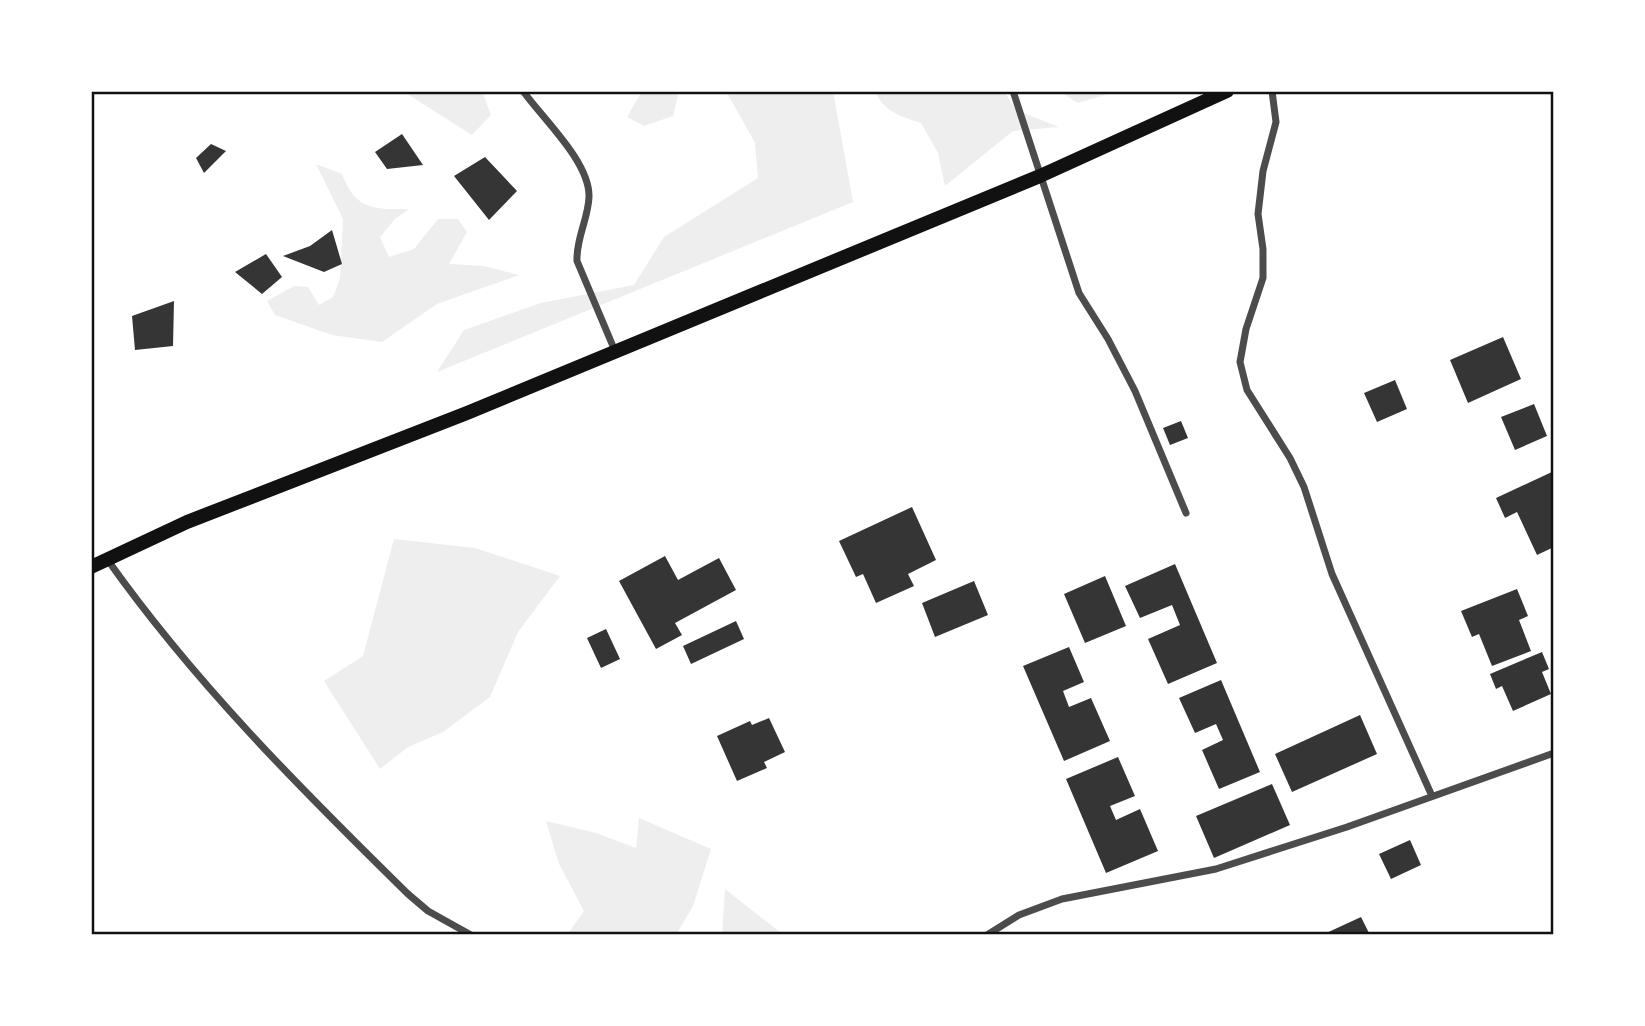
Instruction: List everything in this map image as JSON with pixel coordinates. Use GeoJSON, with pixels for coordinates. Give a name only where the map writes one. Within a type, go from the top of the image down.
{"type":"FeatureCollection","features":[{"type":"Feature","properties":{"kind":"main road"},"geometry":{"type":"LineString","coordinates":[[91,567],[187,522],[615,352],[1040,176],[1227,91]]}},
{"type":"Feature","properties":{"kind":"street"},"geometry":{"type":"LineString","coordinates":[[523,91],[586,177],[588,210],[576,247],[577,261],[615,352]]}},
{"type":"Feature","properties":{"kind":"street"},"geometry":{"type":"LineString","coordinates":[[1013,91],[1079,293],[1108,339],[1135,391],[1186,513]]}},
{"type":"Feature","properties":{"kind":"street"},"geometry":{"type":"LineString","coordinates":[[1272,91],[1276,122],[1263,171],[1258,214],[1263,249],[1263,278],[1246,329],[1240,362],[1247,390],[1290,458],[1304,488],[1332,574],[1432,796]]}},
{"type":"Feature","properties":{"kind":"street"},"geometry":{"type":"LineString","coordinates":[[107,559],[145,612],[246,729],[408,894],[428,911],[471,935]]}},
{"type":"Feature","properties":{"kind":"street"},"geometry":{"type":"LineString","coordinates":[[987,935],[1018,915],[1062,899],[1216,869],[1347,827],[1554,753]]}},
{"type":"Feature","properties":{"kind":"shaded area"},"geometry":{"type":"Polygon","coordinates":[[[408,91],[482,91],[491,115],[472,135],[409,95],[408,91]]]}},
{"type":"Feature","properties":{"kind":"shaded area"},"geometry":{"type":"Polygon","coordinates":[[[642,91],[679,91],[673,116],[644,126],[627,117],[642,91]]]}},
{"type":"Feature","properties":{"kind":"shaded area"},"geometry":{"type":"Polygon","coordinates":[[[726,91],[833,91],[853,202],[437,372],[464,330],[541,303],[634,285],[664,237],[758,178],[755,143],[726,91]]]}},
{"type":"Feature","properties":{"kind":"shaded area"},"geometry":{"type":"Polygon","coordinates":[[[875,91],[1004,91],[1016,110],[1059,127],[1013,131],[945,186],[938,153],[921,123],[888,109],[875,91]]]}},
{"type":"Feature","properties":{"kind":"shaded area"},"geometry":{"type":"Polygon","coordinates":[[[1059,91],[1118,91],[1078,103],[1059,91]]]}},
{"type":"Feature","properties":{"kind":"shaded area"},"geometry":{"type":"Polygon","coordinates":[[[316,164],[342,174],[353,195],[368,205],[386,209],[409,209],[395,219],[380,237],[389,257],[414,249],[438,219],[458,219],[467,232],[449,264],[484,266],[519,275],[437,304],[382,342],[332,335],[275,315],[267,301],[294,286],[308,287],[319,305],[333,297],[340,278],[343,219],[316,164]]]}},
{"type":"Feature","properties":{"kind":"shaded area"},"geometry":{"type":"Polygon","coordinates":[[[394,539],[475,548],[560,576],[518,632],[490,697],[443,732],[408,747],[380,769],[324,681],[363,656],[394,539]]]}},
{"type":"Feature","properties":{"kind":"shaded area"},"geometry":{"type":"Polygon","coordinates":[[[639,818],[711,849],[693,906],[676,935],[567,935],[584,911],[559,864],[546,821],[596,833],[636,848],[639,818]]]}},
{"type":"Feature","properties":{"kind":"shaded area"},"geometry":{"type":"Polygon","coordinates":[[[725,889],[781,933],[782,935],[722,935],[725,889]]]}},
{"type":"Feature","properties":{"kind":"building"},"geometry":{"type":"Polygon","coordinates":[[[402,134],[423,165],[387,169],[375,152],[402,134]]]}},
{"type":"Feature","properties":{"kind":"building"},"geometry":{"type":"Polygon","coordinates":[[[211,144],[226,151],[204,173],[196,158],[211,144]]]}},
{"type":"Feature","properties":{"kind":"building"},"geometry":{"type":"Polygon","coordinates":[[[485,157],[517,191],[489,220],[454,176],[485,157]]]}},
{"type":"Feature","properties":{"kind":"building"},"geometry":{"type":"Polygon","coordinates":[[[332,230],[342,264],[324,272],[283,256],[310,246],[332,230]]]}},
{"type":"Feature","properties":{"kind":"building"},"geometry":{"type":"Polygon","coordinates":[[[266,254],[282,277],[262,294],[235,272],[266,254]]]}},
{"type":"Feature","properties":{"kind":"building"},"geometry":{"type":"Polygon","coordinates":[[[174,301],[173,346],[135,350],[132,316],[174,301]]]}},
{"type":"Feature","properties":{"kind":"building"},"geometry":{"type":"Polygon","coordinates":[[[1503,337],[1521,379],[1468,403],[1450,360],[1503,337]]]}},
{"type":"Feature","properties":{"kind":"building"},"geometry":{"type":"Polygon","coordinates":[[[1395,380],[1407,409],[1377,422],[1364,393],[1395,380]]]}},
{"type":"Feature","properties":{"kind":"building"},"geometry":{"type":"Polygon","coordinates":[[[1534,404],[1547,436],[1515,450],[1501,417],[1534,404]]]}},
{"type":"Feature","properties":{"kind":"building"},"geometry":{"type":"Polygon","coordinates":[[[1181,421],[1188,438],[1170,445],[1163,428],[1181,421]]]}},
{"type":"Feature","properties":{"kind":"building"},"geometry":{"type":"Polygon","coordinates":[[[1554,471],[1554,547],[1537,555],[1517,512],[1505,518],[1496,498],[1554,471]]]}},
{"type":"Feature","properties":{"kind":"building"},"geometry":{"type":"Polygon","coordinates":[[[912,507],[936,560],[908,574],[914,586],[876,603],[863,574],[856,577],[839,541],[912,507]]]}},
{"type":"Feature","properties":{"kind":"building"},"geometry":{"type":"Polygon","coordinates":[[[665,556],[678,580],[719,558],[736,590],[675,623],[682,635],[656,649],[619,581],[665,556]]]}},
{"type":"Feature","properties":{"kind":"building"},"geometry":{"type":"Polygon","coordinates":[[[1175,564],[1217,663],[1168,684],[1148,639],[1180,625],[1172,605],[1140,618],[1125,586],[1175,564]]]}},
{"type":"Feature","properties":{"kind":"building"},"geometry":{"type":"Polygon","coordinates":[[[1105,576],[1126,626],[1085,643],[1064,594],[1105,576]]]}},
{"type":"Feature","properties":{"kind":"building"},"geometry":{"type":"Polygon","coordinates":[[[974,581],[988,615],[935,637],[922,603],[974,581]]]}},
{"type":"Feature","properties":{"kind":"building"},"geometry":{"type":"Polygon","coordinates":[[[1517,589],[1528,616],[1519,620],[1531,651],[1492,666],[1479,634],[1472,637],[1461,611],[1517,589]]]}},
{"type":"Feature","properties":{"kind":"building"},"geometry":{"type":"Polygon","coordinates":[[[736,621],[744,639],[691,664],[683,646],[736,621]]]}},
{"type":"Feature","properties":{"kind":"building"},"geometry":{"type":"Polygon","coordinates":[[[606,629],[620,659],[601,668],[587,638],[606,629]]]}},
{"type":"Feature","properties":{"kind":"building"},"geometry":{"type":"Polygon","coordinates":[[[1069,647],[1084,682],[1063,691],[1069,707],[1091,698],[1110,741],[1064,761],[1023,666],[1069,647]]]}},
{"type":"Feature","properties":{"kind":"building"},"geometry":{"type":"Polygon","coordinates":[[[1542,652],[1549,669],[1542,672],[1551,694],[1513,711],[1502,686],[1496,689],[1490,674],[1542,652]]]}},
{"type":"Feature","properties":{"kind":"building"},"geometry":{"type":"Polygon","coordinates":[[[1221,680],[1260,772],[1219,789],[1202,750],[1223,740],[1216,724],[1195,733],[1179,698],[1221,680]]]}},
{"type":"Feature","properties":{"kind":"building"},"geometry":{"type":"Polygon","coordinates":[[[1360,715],[1377,754],[1292,792],[1275,754],[1360,715]]]}},
{"type":"Feature","properties":{"kind":"building"},"geometry":{"type":"Polygon","coordinates":[[[769,718],[785,752],[764,762],[767,768],[737,781],[717,736],[750,721],[752,725],[769,718]]]}},
{"type":"Feature","properties":{"kind":"building"},"geometry":{"type":"Polygon","coordinates":[[[1118,757],[1135,796],[1110,806],[1116,820],[1140,809],[1158,851],[1106,873],[1066,779],[1118,757]]]}},
{"type":"Feature","properties":{"kind":"building"},"geometry":{"type":"Polygon","coordinates":[[[1272,784],[1290,825],[1214,858],[1196,816],[1272,784]]]}},
{"type":"Feature","properties":{"kind":"building"},"geometry":{"type":"Polygon","coordinates":[[[1410,840],[1421,865],[1391,879],[1379,854],[1410,840]]]}},
{"type":"Feature","properties":{"kind":"building"},"geometry":{"type":"Polygon","coordinates":[[[1361,917],[1370,935],[1322,935],[1361,917]]]}}]}
